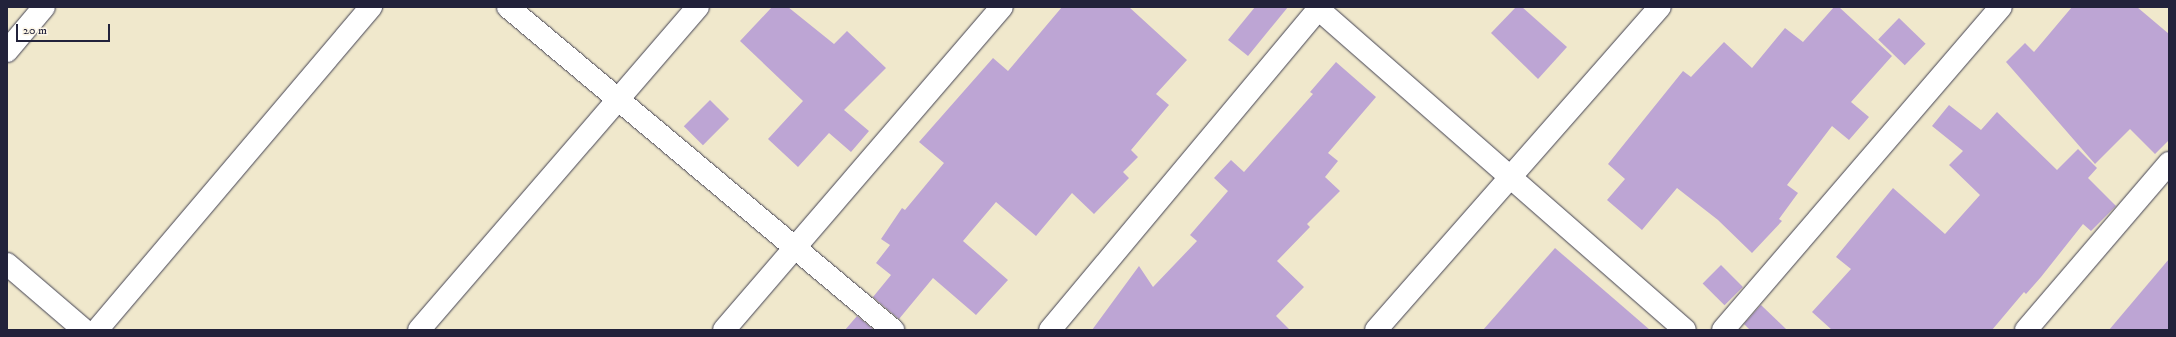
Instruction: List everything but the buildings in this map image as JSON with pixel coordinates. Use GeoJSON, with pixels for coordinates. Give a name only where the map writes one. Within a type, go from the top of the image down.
{"type":"FeatureCollection","features":[{"type":"Feature","properties":{"kind":"street"},"geometry":{"type":"LineString","coordinates":[[7,51],[44,7]]}},
{"type":"Feature","properties":{"kind":"street"},"geometry":{"type":"LineString","coordinates":[[97,330],[371,7]]}},
{"type":"Feature","properties":{"kind":"street"},"geometry":{"type":"LineString","coordinates":[[508,7],[794,249],[893,330]]}},
{"type":"Feature","properties":{"kind":"street"},"geometry":{"type":"LineString","coordinates":[[420,330],[698,7]]}},
{"type":"Feature","properties":{"kind":"street"},"geometry":{"type":"LineString","coordinates":[[724,330],[1002,7]]}},
{"type":"Feature","properties":{"kind":"street"},"geometry":{"type":"LineString","coordinates":[[1376,330],[1512,178],[1660,7]]}},
{"type":"Feature","properties":{"kind":"street"},"geometry":{"type":"LineString","coordinates":[[1723,330],[2000,7]]}},
{"type":"Feature","properties":{"kind":"street"},"geometry":{"type":"LineString","coordinates":[[1050,330],[1319,8],[1684,330]]}},
{"type":"Feature","properties":{"kind":"street"},"geometry":{"type":"LineString","coordinates":[[2026,330],[2169,164]]}},
{"type":"Feature","properties":{"kind":"street"},"geometry":{"type":"LineString","coordinates":[[7,264],[84,330]]}}]}
